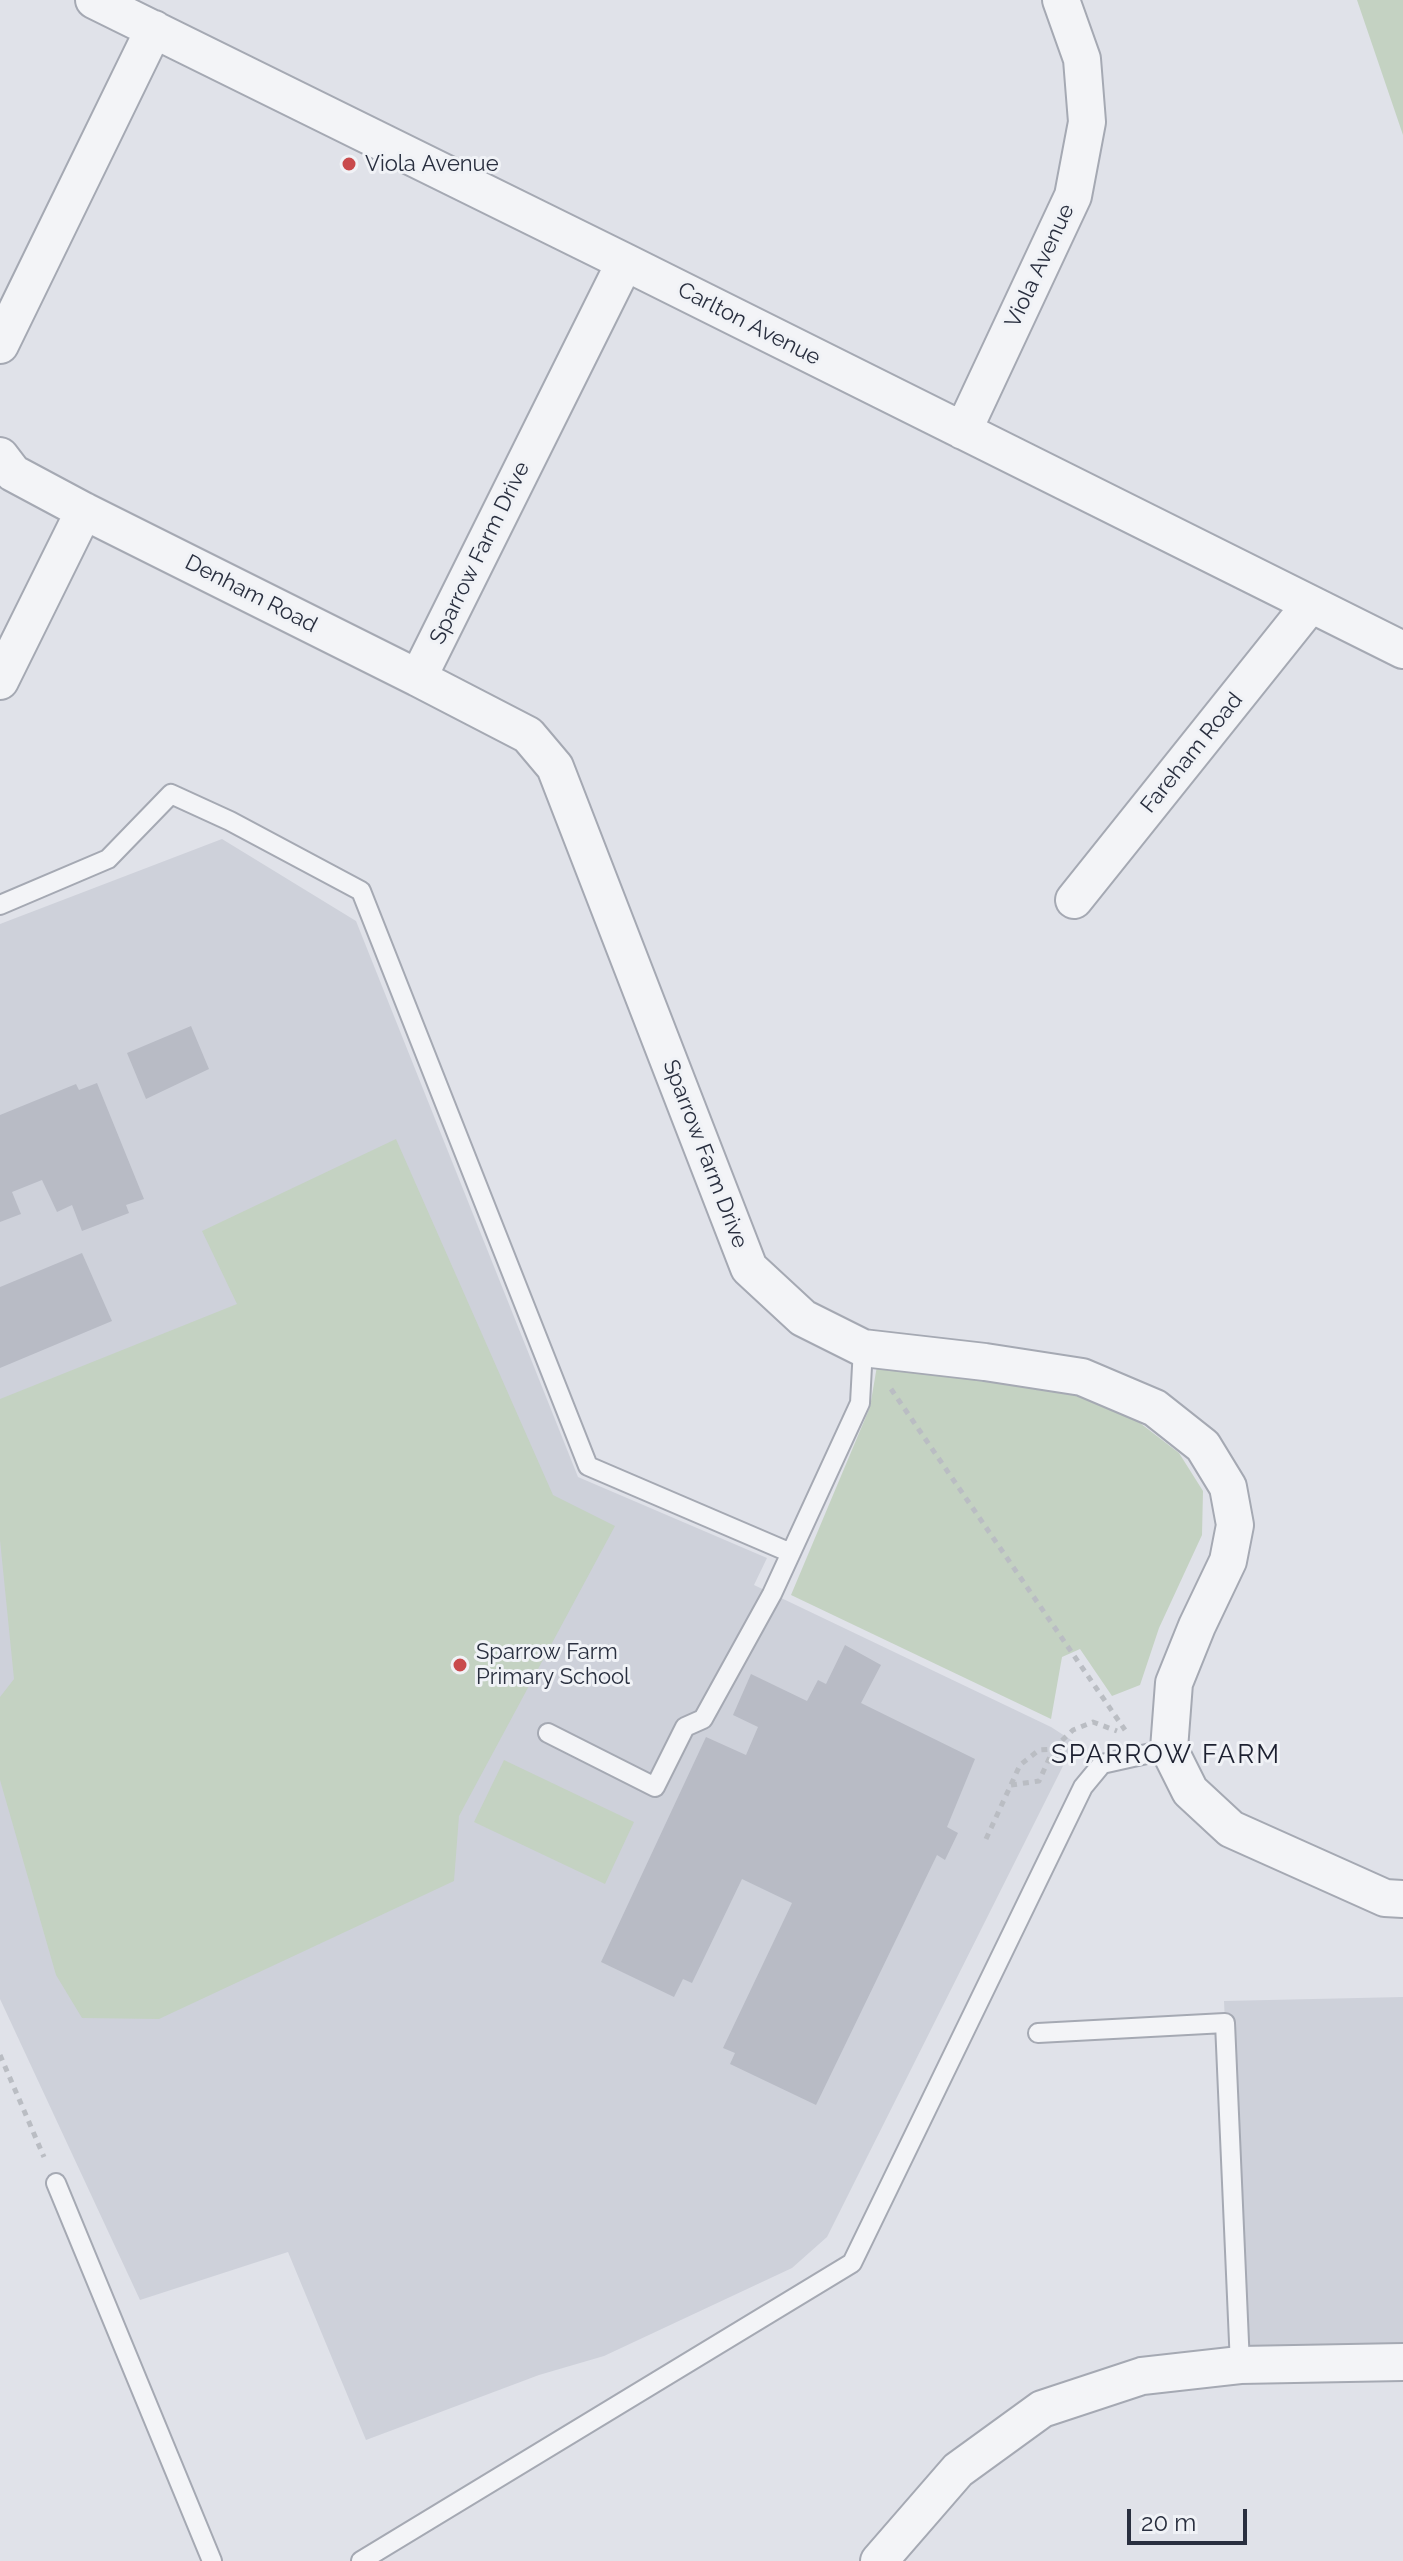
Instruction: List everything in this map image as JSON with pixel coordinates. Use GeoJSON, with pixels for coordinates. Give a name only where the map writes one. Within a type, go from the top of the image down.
{"type":"FeatureCollection","features":[{"type":"Feature","properties":{"kind":"street","name":"Carlton Avenue"},"geometry":{"type":"LineString","coordinates":[[94,0],[1403,650]]}},
{"type":"Feature","properties":{"kind":"street","name":"Viola Avenue"},"geometry":{"type":"LineString","coordinates":[[963,431],[1073,196],[1087,122],[1082,59],[1061,0]]}},
{"type":"Feature","properties":{"kind":"street"},"geometry":{"type":"LineString","coordinates":[[0,345],[154,29]]}},
{"type":"Feature","properties":{"kind":"street","name":"Sparrow Farm Drive"},"geometry":{"type":"LineString","coordinates":[[625,262],[418,678],[528,735],[555,767],[749,1268],[803,1318],[863,1348],[1082,1377],[1155,1408],[1203,1446],[1228,1487],[1235,1525],[1228,1561],[1174,1683],[1169,1749]]}},
{"type":"Feature","properties":{"kind":"street","name":"Denham Road"},"geometry":{"type":"LineString","coordinates":[[0,456],[13,473],[84,511],[418,678]]}},
{"type":"Feature","properties":{"kind":"street"},"geometry":{"type":"LineString","coordinates":[[0,681],[84,511]]}},
{"type":"Feature","properties":{"kind":"street","name":"Fareham Road"},"geometry":{"type":"LineString","coordinates":[[1074,900],[1310,605]]}},
{"type":"Feature","properties":{"kind":"street"},"geometry":{"type":"LineString","coordinates":[[1169,1749],[1190,1791],[1231,1829],[1385,1898],[1403,1899]]}},
{"type":"Feature","properties":{"kind":"street"},"geometry":{"type":"LineString","coordinates":[[879,2561],[958,2470],[1042,2409],[1142,2376],[1240,2365],[1403,2362]]}},
{"type":"Feature","properties":{"kind":"lane"},"geometry":{"type":"LineString","coordinates":[[0,905],[108,859],[171,794],[230,821],[361,891],[588,1466],[791,1553]]}},
{"type":"Feature","properties":{"kind":"lane"},"geometry":{"type":"LineString","coordinates":[[548,1733],[655,1787],[685,1727],[703,1719],[772,1594],[860,1403],[863,1348]]}},
{"type":"Feature","properties":{"kind":"lane"},"geometry":{"type":"LineString","coordinates":[[361,2561],[852,2263],[1083,1787],[1102,1764],[1169,1749]]}},
{"type":"Feature","properties":{"kind":"lane"},"geometry":{"type":"LineString","coordinates":[[1038,2033],[1225,2023],[1240,2365]]}},
{"type":"Feature","properties":{"kind":"lane"},"geometry":{"type":"LineString","coordinates":[[56,2183],[212,2561]]}},
{"type":"Feature","properties":{"kind":"path"},"geometry":{"type":"LineString","coordinates":[[863,1348],[1129,1735],[1093,1722],[1073,1730],[1053,1749],[1039,1781],[1011,1785]]}},
{"type":"Feature","properties":{"kind":"path"},"geometry":{"type":"LineString","coordinates":[[986,1839],[1020,1765],[1039,1750],[1053,1749]]}},
{"type":"Feature","properties":{"kind":"path"},"geometry":{"type":"LineString","coordinates":[[0,2055],[56,2183]]}},
{"type":"Feature","properties":{"kind":"shaded area","name":"Sparrow Farm Primary School"},"geometry":{"type":"Polygon","coordinates":[[[222,839],[356,921],[578,1477],[767,1558],[754,1585],[1051,1727],[1079,1745],[1069,1754],[827,2237],[792,2268],[604,2356],[539,2375],[366,2440],[288,2252],[140,2300],[0,1999],[0,924],[222,839]]]}},
{"type":"Feature","properties":{"kind":"shaded area"},"geometry":{"type":"Polygon","coordinates":[[[1403,1997],[1403,2362],[1240,2365],[1224,2001],[1403,1997]]]}},
{"type":"Feature","properties":{"kind":"green space"},"geometry":{"type":"Polygon","coordinates":[[[1357,0],[1403,0],[1403,135],[1357,0]]]}},
{"type":"Feature","properties":{"kind":"green space"},"geometry":{"type":"Polygon","coordinates":[[[396,1139],[553,1495],[615,1526],[459,1816],[454,1881],[159,2019],[82,2018],[56,1975],[0,1780],[0,1697],[14,1679],[0,1540],[0,1399],[237,1304],[202,1231],[396,1139]]]}},
{"type":"Feature","properties":{"kind":"green space"},"geometry":{"type":"Polygon","coordinates":[[[878,1360],[1047,1382],[1127,1413],[1179,1453],[1203,1491],[1202,1535],[1159,1628],[1140,1685],[1112,1696],[1080,1649],[1062,1657],[1051,1719],[791,1595],[870,1407],[878,1360]]]}},
{"type":"Feature","properties":{"kind":"green space"},"geometry":{"type":"Polygon","coordinates":[[[504,1760],[634,1822],[605,1884],[474,1822],[504,1760]]]}},
{"type":"Feature","properties":{"kind":"building"},"geometry":{"type":"Polygon","coordinates":[[[191,1026],[209,1069],[146,1099],[127,1053],[191,1026]]]}},
{"type":"Feature","properties":{"kind":"building"},"geometry":{"type":"Polygon","coordinates":[[[97,1083],[144,1199],[126,1205],[129,1213],[82,1231],[72,1205],[57,1212],[42,1180],[12,1192],[21,1214],[0,1222],[0,1115],[76,1084],[79,1090],[97,1083]]]}},
{"type":"Feature","properties":{"kind":"building"},"geometry":{"type":"Polygon","coordinates":[[[82,1253],[112,1321],[0,1368],[0,1287],[82,1253]]]}},
{"type":"Feature","properties":{"kind":"building"},"geometry":{"type":"Polygon","coordinates":[[[845,1645],[881,1665],[861,1703],[975,1759],[947,1827],[958,1833],[945,1860],[937,1855],[816,2105],[730,2064],[735,2053],[723,2048],[792,1903],[742,1879],[692,1983],[683,1979],[674,1997],[601,1962],[706,1737],[746,1755],[758,1727],[733,1715],[751,1674],[807,1701],[818,1680],[826,1684],[845,1645]]]}},
{"type":"Feature","properties":{"kind":"place","name":"Viola Avenue"},"geometry":{"type":"Point","coordinates":[349,164]}},
{"type":"Feature","properties":{"kind":"place","name":"Sparrow Farm Primary School"},"geometry":{"type":"Point","coordinates":[460,1665]}},
{"type":"Feature","properties":{"kind":"district","name":"SPARROW FARM"},"geometry":{"type":"Point","coordinates":[1166,1755]}}]}
